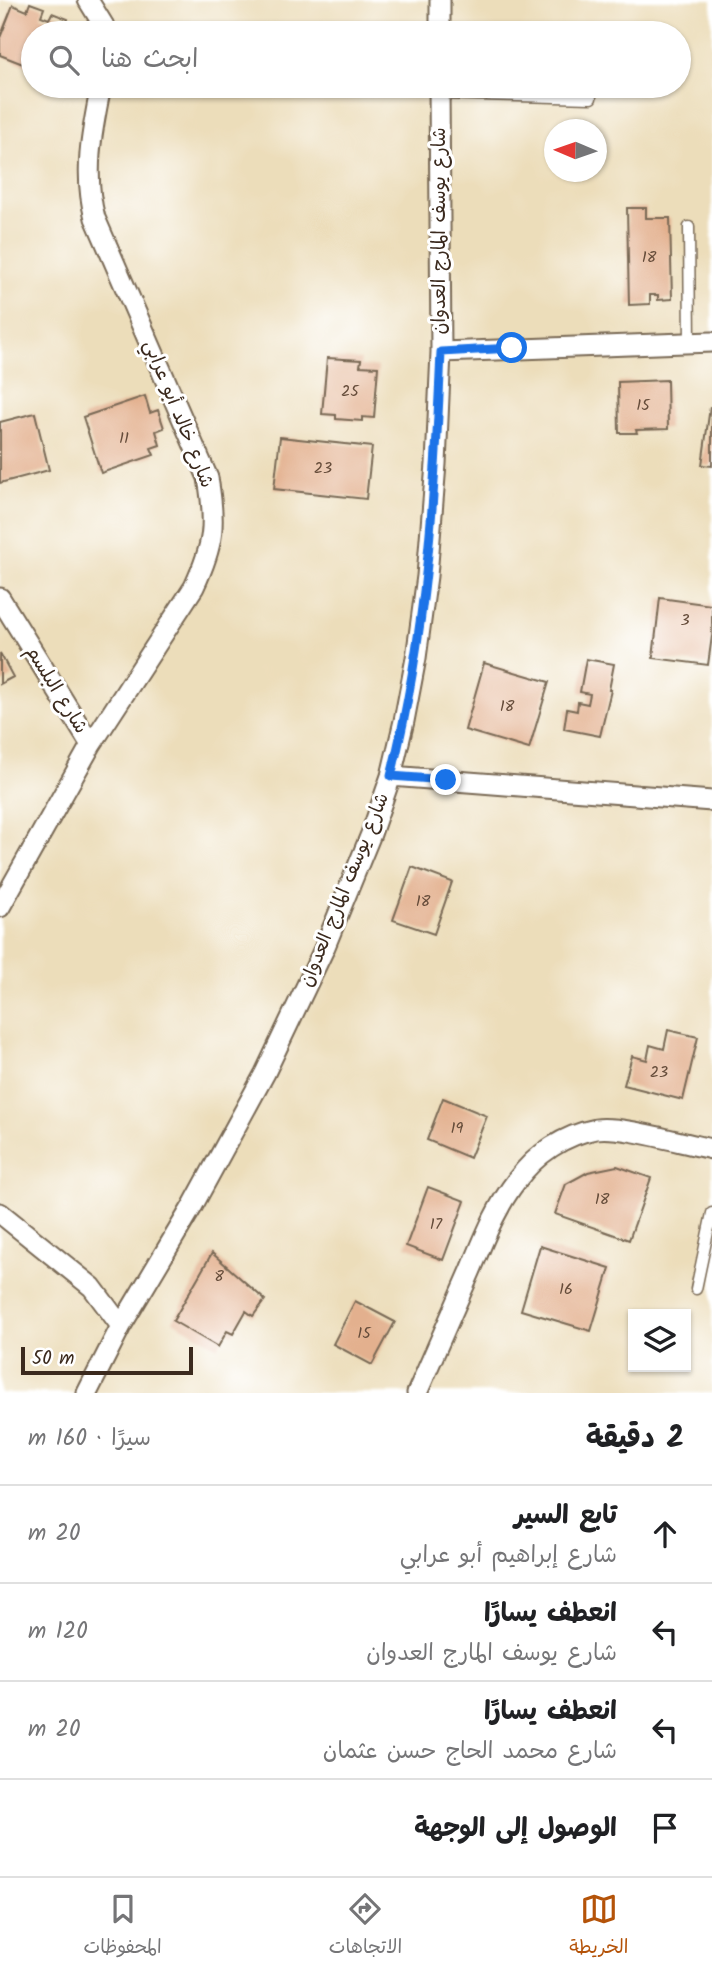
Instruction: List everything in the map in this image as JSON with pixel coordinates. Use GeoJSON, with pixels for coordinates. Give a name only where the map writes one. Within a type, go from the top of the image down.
{"type":"FeatureCollection","features":[{"type":"Feature","properties":{"kind":"street"},"geometry":{"type":"LineString","coordinates":[[88,0],[101,21]]}},
{"type":"Feature","properties":{"kind":"street"},"geometry":{"type":"LineString","coordinates":[[440,0],[440,21]]}},
{"type":"Feature","properties":{"kind":"street","name":"شارع خالد أبو عرابي"},"geometry":{"type":"LineString","coordinates":[[0,906],[91,745],[194,587],[206,561],[213,536],[214,510],[208,478],[94,218],[88,194],[88,164],[99,98]]}},
{"type":"Feature","properties":{"kind":"street","name":"شارع يوسف المارج العدوان"},"geometry":{"type":"LineString","coordinates":[[92,1390],[121,1326],[265,1073],[324,949],[371,834],[391,776],[404,721],[427,576],[436,464],[441,352],[439,98]]}},
{"type":"Feature","properties":{"kind":"street"},"geometry":{"type":"LineString","coordinates":[[441,352],[712,342]]}},
{"type":"Feature","properties":{"kind":"street","name":"شارع البلسم"},"geometry":{"type":"LineString","coordinates":[[0,598],[91,745]]}},
{"type":"Feature","properties":{"kind":"street"},"geometry":{"type":"LineString","coordinates":[[391,776],[712,801]]}},
{"type":"Feature","properties":{"kind":"street"},"geometry":{"type":"LineString","coordinates":[[417,1393],[495,1216],[517,1179],[537,1158],[558,1142],[575,1134],[599,1129],[712,1149]]}},
{"type":"Feature","properties":{"kind":"street"},"geometry":{"type":"LineString","coordinates":[[0,1213],[92,1287],[121,1326]]}},
{"type":"Feature","properties":{"kind":"lane"},"geometry":{"type":"LineString","coordinates":[[689,227],[690,343]]}},
{"type":"Feature","properties":{"kind":"lane"},"geometry":{"type":"LineString","coordinates":[[696,1289],[712,1213]]}},
{"type":"Feature","properties":{"kind":"building"},"geometry":{"type":"Polygon","coordinates":[[[30,3],[44,8],[41,16],[49,19],[52,13],[68,19],[21,21],[21,63],[0,55],[0,38],[13,5],[27,11],[30,3]]]}},
{"type":"Feature","properties":{"kind":"building"},"geometry":{"type":"Polygon","coordinates":[[[627,208],[646,208],[646,218],[670,218],[672,299],[658,300],[658,295],[650,295],[650,304],[629,305],[627,208]]]}},
{"type":"Feature","properties":{"kind":"building"},"geometry":{"type":"Polygon","coordinates":[[[327,358],[361,360],[360,366],[378,367],[374,418],[362,417],[362,421],[336,419],[336,415],[322,414],[327,358]]]}},
{"type":"Feature","properties":{"kind":"building"},"geometry":{"type":"Polygon","coordinates":[[[667,380],[668,429],[619,433],[618,382],[667,380]]]}},
{"type":"Feature","properties":{"kind":"building"},"geometry":{"type":"Polygon","coordinates":[[[145,396],[150,413],[158,410],[164,428],[156,431],[160,445],[151,448],[154,455],[101,473],[83,417],[145,396]]]}},
{"type":"Feature","properties":{"kind":"building"},"geometry":{"type":"Polygon","coordinates":[[[712,407],[712,466],[702,465],[712,407]]]}},
{"type":"Feature","properties":{"kind":"building"},"geometry":{"type":"Polygon","coordinates":[[[35,413],[49,470],[0,483],[0,422],[35,413]]]}},
{"type":"Feature","properties":{"kind":"building"},"geometry":{"type":"Polygon","coordinates":[[[280,437],[372,447],[366,499],[274,489],[280,437]]]}},
{"type":"Feature","properties":{"kind":"building"},"geometry":{"type":"Polygon","coordinates":[[[660,598],[712,605],[708,665],[653,658],[660,598]]]}},
{"type":"Feature","properties":{"kind":"building"},"geometry":{"type":"Polygon","coordinates":[[[0,653],[13,677],[0,684],[0,653]]]}},
{"type":"Feature","properties":{"kind":"building"},"geometry":{"type":"Polygon","coordinates":[[[586,659],[614,664],[600,736],[564,729],[567,709],[577,711],[578,702],[588,704],[590,694],[580,692],[586,659]]]}},
{"type":"Feature","properties":{"kind":"building"},"geometry":{"type":"Polygon","coordinates":[[[484,663],[549,682],[529,749],[465,730],[484,663]]]}},
{"type":"Feature","properties":{"kind":"building"},"geometry":{"type":"Polygon","coordinates":[[[412,867],[452,882],[434,934],[393,920],[412,867]]]}},
{"type":"Feature","properties":{"kind":"building"},"geometry":{"type":"Polygon","coordinates":[[[668,1030],[698,1037],[683,1100],[624,1085],[632,1056],[647,1060],[650,1045],[664,1049],[668,1030]]]}},
{"type":"Feature","properties":{"kind":"building"},"geometry":{"type":"Polygon","coordinates":[[[443,1098],[487,1116],[470,1158],[427,1140],[443,1098]]]}},
{"type":"Feature","properties":{"kind":"building"},"geometry":{"type":"Polygon","coordinates":[[[617,1166],[651,1178],[629,1240],[555,1214],[566,1184],[588,1172],[617,1166]]]}},
{"type":"Feature","properties":{"kind":"building"},"geometry":{"type":"Polygon","coordinates":[[[428,1187],[465,1201],[443,1260],[406,1246],[428,1187]]]}},
{"type":"Feature","properties":{"kind":"building"},"geometry":{"type":"Polygon","coordinates":[[[540,1246],[610,1268],[591,1331],[521,1310],[540,1246]]]}},
{"type":"Feature","properties":{"kind":"building"},"geometry":{"type":"Polygon","coordinates":[[[212,1253],[265,1300],[253,1316],[246,1311],[233,1334],[227,1331],[218,1347],[173,1321],[212,1253]]]}},
{"type":"Feature","properties":{"kind":"building"},"geometry":{"type":"Polygon","coordinates":[[[355,1301],[395,1322],[372,1365],[333,1344],[355,1301]]]}},
{"type":"Feature","properties":{"kind":"route"},"geometry":{"type":"LineString","coordinates":[[446,780],[391,776],[416,658],[427,576],[441,352],[512,348]]}}]}
